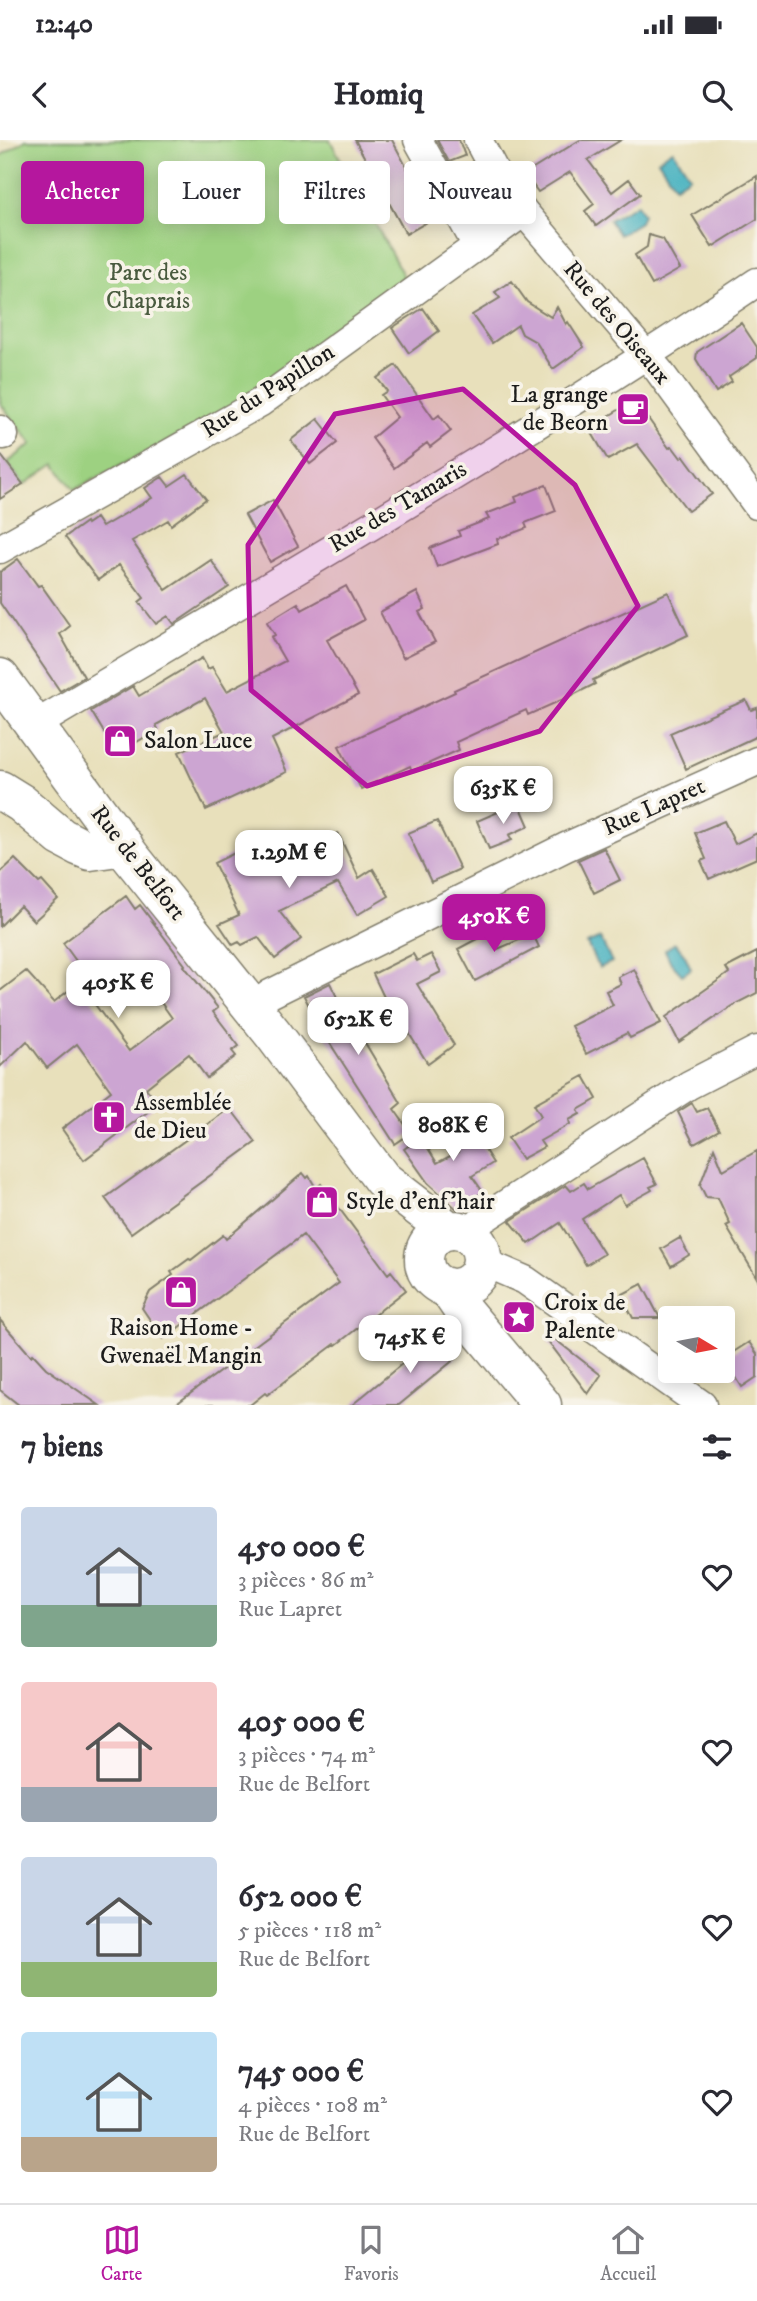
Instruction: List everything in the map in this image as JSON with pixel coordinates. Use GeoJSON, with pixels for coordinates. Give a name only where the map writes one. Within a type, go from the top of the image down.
{"type":"FeatureCollection","features":[{"type":"Feature","properties":{"kind":"main road","name":"Rue de Belfort"},"geometry":{"type":"LineString","coordinates":[[0,678],[94,808],[252,1007],[382,1179],[459,1256],[464,1312],[540,1401]]}},
{"type":"Feature","properties":{"kind":"main road"},"geometry":{"type":"LineString","coordinates":[[11,797],[63,810],[94,808]]}},
{"type":"Feature","properties":{"kind":"main road"},"geometry":{"type":"LineString","coordinates":[[11,797],[61,837],[78,846],[90,851],[124,846]]}},
{"type":"Feature","properties":{"kind":"street"},"geometry":{"type":"LineString","coordinates":[[418,140],[477,244]]}},
{"type":"Feature","properties":{"kind":"street","name":"Rue des Oiseaux"},"geometry":{"type":"LineString","coordinates":[[478,140],[489,161]]}},
{"type":"Feature","properties":{"kind":"street","name":"Rue du Papillon"},"geometry":{"type":"LineString","coordinates":[[0,549],[261,402],[506,224]]}},
{"type":"Feature","properties":{"kind":"street","name":"Rue des Oiseaux"},"geometry":{"type":"LineString","coordinates":[[534,224],[647,356],[757,505]]}},
{"type":"Feature","properties":{"kind":"street","name":"Rue des Tamaris"},"geometry":{"type":"LineString","coordinates":[[35,725],[647,356],[757,282]]}},
{"type":"Feature","properties":{"kind":"street","name":"Rue Lapret"},"geometry":{"type":"LineString","coordinates":[[252,1007],[270,994],[566,847],[757,761]]}},
{"type":"Feature","properties":{"kind":"street"},"geometry":{"type":"LineString","coordinates":[[702,1405],[525,1280],[459,1256],[483,1219],[689,1084],[757,1050]]}},
{"type":"Feature","properties":{"kind":"highlighted area"},"geometry":{"type":"Polygon","coordinates":[[[463,389],[575,485],[638,606],[540,731],[367,786],[251,690],[248,545],[335,414],[463,389]]]}},
{"type":"Feature","properties":{"kind":"green space","name":"Parc des Chaprais"},"geometry":{"type":"Polygon","coordinates":[[[26,140],[330,140],[341,161],[279,161],[279,224],[375,224],[404,277],[244,402],[74,490],[55,464],[24,485],[7,463],[32,444],[0,403],[0,156],[26,140]]]}},
{"type":"Feature","properties":{"kind":"water"},"geometry":{"type":"Polygon","coordinates":[[[673,150],[690,176],[675,186],[658,160],[673,150]]]}},
{"type":"Feature","properties":{"kind":"water"},"geometry":{"type":"Polygon","coordinates":[[[637,204],[643,214],[640,222],[619,235],[609,220],[637,204]]]}},
{"type":"Feature","properties":{"kind":"water"},"geometry":{"type":"Polygon","coordinates":[[[600,938],[612,962],[599,968],[587,944],[600,938]]]}},
{"type":"Feature","properties":{"kind":"water"},"geometry":{"type":"Polygon","coordinates":[[[675,943],[685,955],[691,969],[682,975],[671,963],[665,950],[675,943]]]}},
{"type":"Feature","properties":{"kind":"building"},"geometry":{"type":"Polygon","coordinates":[[[355,140],[392,140],[404,162],[404,224],[424,224],[406,234],[390,205],[390,161],[366,161],[355,140]]]}},
{"type":"Feature","properties":{"kind":"building"},"geometry":{"type":"Polygon","coordinates":[[[437,140],[459,140],[465,156],[448,161],[437,140]]]}},
{"type":"Feature","properties":{"kind":"building"},"geometry":{"type":"Polygon","coordinates":[[[580,140],[621,140],[588,160],[612,192],[629,179],[640,194],[596,226],[585,211],[594,204],[570,172],[538,192],[536,167],[580,140]]]}},
{"type":"Feature","properties":{"kind":"building"},"geometry":{"type":"Polygon","coordinates":[[[757,176],[757,219],[712,247],[692,215],[757,176]]]}},
{"type":"Feature","properties":{"kind":"building"},"geometry":{"type":"Polygon","coordinates":[[[649,235],[663,239],[680,269],[652,285],[635,255],[647,247],[649,235]]]}},
{"type":"Feature","properties":{"kind":"building"},"geometry":{"type":"Polygon","coordinates":[[[512,281],[527,302],[551,317],[557,307],[584,347],[553,369],[536,342],[522,334],[518,325],[492,343],[472,315],[500,298],[495,292],[512,281]]]}},
{"type":"Feature","properties":{"kind":"building"},"geometry":{"type":"Polygon","coordinates":[[[423,308],[439,331],[409,353],[392,328],[423,308]]]}},
{"type":"Feature","properties":{"kind":"building"},"geometry":{"type":"Polygon","coordinates":[[[741,323],[757,347],[757,358],[729,377],[732,382],[716,392],[696,359],[697,352],[741,323]]]}},
{"type":"Feature","properties":{"kind":"building"},"geometry":{"type":"Polygon","coordinates":[[[396,365],[434,419],[439,415],[451,431],[430,447],[427,443],[394,468],[372,438],[397,417],[381,395],[387,391],[377,378],[396,365]]]}},
{"type":"Feature","properties":{"kind":"building"},"geometry":{"type":"Polygon","coordinates":[[[635,400],[669,448],[672,446],[681,458],[684,456],[712,494],[688,511],[637,444],[608,460],[589,428],[635,400]]]}},
{"type":"Feature","properties":{"kind":"building"},"geometry":{"type":"Polygon","coordinates":[[[318,419],[337,443],[310,464],[291,440],[318,419]]]}},
{"type":"Feature","properties":{"kind":"building"},"geometry":{"type":"Polygon","coordinates":[[[0,454],[23,484],[0,499],[0,454]]]}},
{"type":"Feature","properties":{"kind":"building"},"geometry":{"type":"Polygon","coordinates":[[[187,474],[206,499],[171,525],[168,520],[132,541],[166,590],[211,560],[229,587],[174,624],[168,616],[156,624],[139,602],[144,598],[119,565],[98,580],[65,537],[96,518],[102,527],[152,498],[145,488],[162,477],[169,486],[187,474]]]}},
{"type":"Feature","properties":{"kind":"building"},"geometry":{"type":"Polygon","coordinates":[[[546,485],[556,511],[525,523],[527,528],[497,539],[498,544],[437,567],[430,548],[460,536],[458,531],[489,519],[486,514],[517,502],[515,497],[546,485]]]}},
{"type":"Feature","properties":{"kind":"building"},"geometry":{"type":"Polygon","coordinates":[[[273,500],[298,546],[270,562],[245,515],[273,500]]]}},
{"type":"Feature","properties":{"kind":"building"},"geometry":{"type":"Polygon","coordinates":[[[18,559],[38,586],[41,585],[70,626],[60,634],[84,677],[60,691],[0,603],[0,572],[18,559]]]}},
{"type":"Feature","properties":{"kind":"building"},"geometry":{"type":"Polygon","coordinates":[[[346,586],[364,620],[327,640],[358,695],[272,739],[287,772],[206,810],[179,752],[224,732],[205,698],[156,725],[158,729],[117,754],[91,711],[133,686],[139,696],[202,658],[208,669],[212,667],[227,691],[285,661],[271,637],[275,635],[267,622],[298,603],[302,610],[346,586]]]}},
{"type":"Feature","properties":{"kind":"building"},"geometry":{"type":"Polygon","coordinates":[[[417,592],[425,609],[419,612],[435,642],[403,658],[380,612],[417,592]]]}},
{"type":"Feature","properties":{"kind":"building"},"geometry":{"type":"Polygon","coordinates":[[[668,592],[688,635],[593,680],[595,684],[575,694],[528,715],[526,710],[456,742],[459,750],[412,771],[410,766],[361,789],[339,746],[668,592]]]}},
{"type":"Feature","properties":{"kind":"building"},"geometry":{"type":"Polygon","coordinates":[[[746,700],[751,710],[757,708],[757,736],[686,769],[670,733],[746,700]]]}},
{"type":"Feature","properties":{"kind":"building"},"geometry":{"type":"Polygon","coordinates":[[[519,803],[529,826],[509,835],[512,840],[489,849],[477,821],[519,803]]]}},
{"type":"Feature","properties":{"kind":"building"},"geometry":{"type":"Polygon","coordinates":[[[437,821],[460,869],[431,882],[408,833],[437,821]]]}},
{"type":"Feature","properties":{"kind":"building"},"geometry":{"type":"Polygon","coordinates":[[[724,821],[735,844],[757,833],[757,858],[709,879],[701,861],[706,859],[695,833],[724,821]]]}},
{"type":"Feature","properties":{"kind":"building"},"geometry":{"type":"Polygon","coordinates":[[[338,833],[359,878],[373,869],[389,896],[357,915],[338,883],[279,911],[301,939],[275,959],[258,937],[242,945],[239,942],[233,945],[219,924],[239,915],[214,863],[249,846],[257,861],[271,854],[274,862],[338,833]]]}},
{"type":"Feature","properties":{"kind":"building"},"geometry":{"type":"Polygon","coordinates":[[[604,848],[620,880],[594,893],[578,860],[604,848]]]}},
{"type":"Feature","properties":{"kind":"building"},"geometry":{"type":"Polygon","coordinates":[[[15,859],[39,883],[42,881],[58,899],[34,921],[20,906],[0,926],[0,873],[15,859]]]}},
{"type":"Feature","properties":{"kind":"building"},"geometry":{"type":"Polygon","coordinates":[[[126,896],[135,909],[140,905],[218,1008],[213,1012],[239,1046],[232,1051],[236,1056],[207,1078],[189,1054],[146,1088],[158,1104],[84,1160],[62,1129],[111,1091],[77,1044],[47,1068],[27,1041],[0,1067],[0,991],[26,971],[54,1002],[87,976],[63,943],[126,896]],[[123,976],[91,999],[129,1051],[172,1018],[147,983],[135,992],[123,976]]]}},
{"type":"Feature","properties":{"kind":"building"},"geometry":{"type":"Polygon","coordinates":[[[490,932],[498,949],[533,934],[539,947],[475,981],[458,949],[490,932]]]}},
{"type":"Feature","properties":{"kind":"building"},"geometry":{"type":"Polygon","coordinates":[[[757,952],[757,993],[737,1003],[679,1042],[666,1017],[729,973],[726,968],[757,952]]]}},
{"type":"Feature","properties":{"kind":"building"},"geometry":{"type":"Polygon","coordinates":[[[413,954],[417,961],[431,954],[441,972],[417,984],[454,1045],[428,1064],[405,1027],[400,1031],[373,974],[413,954]]]}},
{"type":"Feature","properties":{"kind":"building"},"geometry":{"type":"Polygon","coordinates":[[[634,969],[661,1023],[630,1038],[627,1033],[586,1054],[571,1026],[613,1005],[606,991],[621,984],[618,977],[634,969]]]}},
{"type":"Feature","properties":{"kind":"building"},"geometry":{"type":"Polygon","coordinates":[[[330,983],[348,1019],[354,1015],[388,1026],[364,1041],[401,1103],[394,1109],[411,1133],[395,1144],[324,1034],[304,996],[330,983]]]}},
{"type":"Feature","properties":{"kind":"building"},"geometry":{"type":"Polygon","coordinates":[[[584,1076],[597,1099],[578,1110],[580,1114],[569,1120],[570,1124],[540,1141],[544,1147],[522,1159],[508,1138],[541,1116],[534,1104],[584,1076]]]}},
{"type":"Feature","properties":{"kind":"building"},"geometry":{"type":"Polygon","coordinates":[[[692,1103],[697,1112],[707,1108],[719,1130],[694,1144],[678,1112],[692,1103]]]}},
{"type":"Feature","properties":{"kind":"building"},"geometry":{"type":"Polygon","coordinates":[[[230,1108],[256,1142],[131,1233],[105,1198],[230,1108]]]}},
{"type":"Feature","properties":{"kind":"building"},"geometry":{"type":"Polygon","coordinates":[[[459,1110],[493,1163],[472,1176],[483,1192],[462,1205],[464,1207],[459,1211],[428,1183],[404,1149],[421,1137],[437,1163],[458,1152],[443,1121],[459,1110]]]}},
{"type":"Feature","properties":{"kind":"building"},"geometry":{"type":"Polygon","coordinates":[[[714,1148],[723,1170],[757,1151],[757,1278],[726,1226],[730,1224],[718,1198],[706,1197],[700,1185],[714,1148]]]}},
{"type":"Feature","properties":{"kind":"building"},"geometry":{"type":"Polygon","coordinates":[[[643,1158],[657,1184],[650,1187],[652,1190],[625,1205],[619,1195],[582,1219],[604,1254],[586,1265],[560,1223],[529,1244],[510,1221],[566,1185],[571,1191],[584,1183],[588,1189],[643,1158]]]}},
{"type":"Feature","properties":{"kind":"building"},"geometry":{"type":"Polygon","coordinates":[[[303,1173],[307,1178],[309,1176],[316,1188],[321,1184],[388,1274],[391,1271],[406,1290],[336,1345],[250,1405],[175,1405],[339,1283],[303,1235],[163,1339],[142,1308],[150,1292],[173,1275],[171,1272],[223,1235],[226,1239],[303,1173]]]}},
{"type":"Feature","properties":{"kind":"building"},"geometry":{"type":"Polygon","coordinates":[[[680,1238],[689,1255],[671,1266],[661,1249],[680,1238]]]}},
{"type":"Feature","properties":{"kind":"building"},"geometry":{"type":"Polygon","coordinates":[[[642,1284],[658,1318],[633,1318],[621,1295],[642,1284]]]}},
{"type":"Feature","properties":{"kind":"building"},"geometry":{"type":"Polygon","coordinates":[[[0,1320],[31,1356],[33,1354],[46,1368],[99,1405],[19,1405],[0,1390],[0,1320]]]}},
{"type":"Feature","properties":{"kind":"building"},"geometry":{"type":"Polygon","coordinates":[[[437,1335],[456,1358],[399,1405],[352,1405],[437,1335]]]}},
{"type":"Feature","properties":{"kind":"building"},"geometry":{"type":"Polygon","coordinates":[[[552,1337],[601,1375],[588,1394],[548,1341],[552,1337]]]}},
{"type":"Feature","properties":{"kind":"building"},"geometry":{"type":"Polygon","coordinates":[[[749,1342],[757,1354],[757,1377],[742,1387],[735,1376],[735,1351],[749,1342]]]}},
{"type":"Feature","properties":{"kind":"place","name":"La grange de Beorn"},"geometry":{"type":"Point","coordinates":[633,409]}},
{"type":"Feature","properties":{"kind":"place","name":"Salon Luce"},"geometry":{"type":"Point","coordinates":[120,741]}},
{"type":"Feature","properties":{"kind":"place","name":"Assemblée de Dieu"},"geometry":{"type":"Point","coordinates":[109,1117]}},
{"type":"Feature","properties":{"kind":"place","name":"Style d'enf'hair"},"geometry":{"type":"Point","coordinates":[322,1202]}},
{"type":"Feature","properties":{"kind":"place","name":"Raison Home - Gwenaël Mangin"},"geometry":{"type":"Point","coordinates":[181,1292]}},
{"type":"Feature","properties":{"kind":"place","name":"Croix de Palente"},"geometry":{"type":"Point","coordinates":[519,1317]}}]}
